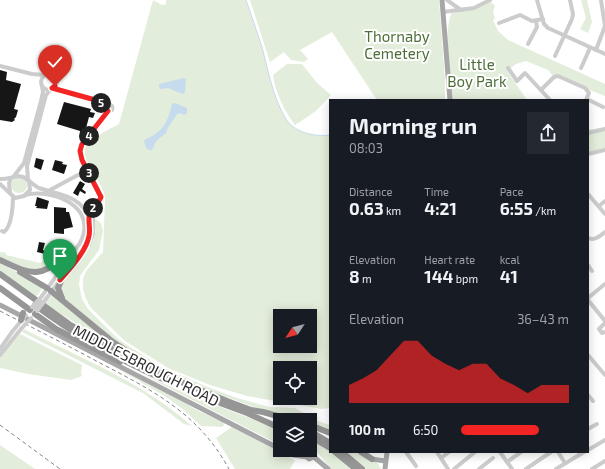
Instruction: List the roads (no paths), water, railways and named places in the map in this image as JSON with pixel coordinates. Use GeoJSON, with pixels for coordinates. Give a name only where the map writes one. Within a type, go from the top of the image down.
{"type":"FeatureCollection","features":[{"type":"Feature","properties":{"kind":"highway"},"geometry":{"type":"LineString","coordinates":[[2,261],[20,269],[36,273],[46,271],[73,252]]}},
{"type":"Feature","properties":{"kind":"highway"},"geometry":{"type":"LineString","coordinates":[[2,261],[64,301],[113,342],[172,379]]}},
{"type":"Feature","properties":{"kind":"highway"},"geometry":{"type":"LineString","coordinates":[[0,274],[69,324],[124,356],[204,393],[273,421]]}},
{"type":"Feature","properties":{"kind":"highway"},"geometry":{"type":"LineString","coordinates":[[63,276],[58,288],[64,301]]}},
{"type":"Feature","properties":{"kind":"highway"},"geometry":{"type":"LineString","coordinates":[[0,279],[69,329],[123,360],[157,377]]}},
{"type":"Feature","properties":{"kind":"highway"},"geometry":{"type":"LineString","coordinates":[[0,288],[20,303],[23,308],[50,325],[115,360],[202,396],[273,417]]}},
{"type":"Feature","properties":{"kind":"highway"},"geometry":{"type":"LineString","coordinates":[[21,320],[31,313]]}},
{"type":"Feature","properties":{"kind":"highway"},"geometry":{"type":"LineString","coordinates":[[249,411],[273,415]]}},
{"type":"Feature","properties":{"kind":"highway"},"geometry":{"type":"LineString","coordinates":[[249,411],[273,424]]}},
{"type":"Feature","properties":{"kind":"highway"},"geometry":{"type":"LineString","coordinates":[[317,428],[329,433]]}},
{"type":"Feature","properties":{"kind":"highway"},"geometry":{"type":"LineString","coordinates":[[317,435],[329,442]]}},
{"type":"Feature","properties":{"kind":"highway"},"geometry":{"type":"LineString","coordinates":[[317,440],[329,447]]}},
{"type":"Feature","properties":{"kind":"highway"},"geometry":{"type":"LineString","coordinates":[[336,453],[356,469]]}},
{"type":"Feature","properties":{"kind":"highway"},"geometry":{"type":"LineString","coordinates":[[343,453],[362,469]]}},
{"type":"Feature","properties":{"kind":"highway"},"geometry":{"type":"LineString","coordinates":[[363,453],[372,459]]}},
{"type":"Feature","properties":{"kind":"main road"},"geometry":{"type":"LineString","coordinates":[[442,0],[450,99]]}},
{"type":"Feature","properties":{"kind":"main road","name":"MIDDLESBROUGH ROAD"},"geometry":{"type":"LineString","coordinates":[[0,305],[273,445]]}},
{"type":"Feature","properties":{"kind":"main road"},"geometry":{"type":"LineString","coordinates":[[385,469],[387,453]]}},
{"type":"Feature","properties":{"kind":"main road","name":"MIDDLESBROUGH ROAD"},"geometry":{"type":"LineString","coordinates":[[314,457],[328,469]]}},
{"type":"Feature","properties":{"kind":"main road"},"geometry":{"type":"LineString","coordinates":[[372,459],[385,461]]}},
{"type":"Feature","properties":{"kind":"main road"},"geometry":{"type":"LineString","coordinates":[[385,461],[388,469]]}},
{"type":"Feature","properties":{"kind":"street"},"geometry":{"type":"LineString","coordinates":[[447,0],[461,10]]}},
{"type":"Feature","properties":{"kind":"street"},"geometry":{"type":"LineString","coordinates":[[443,12],[474,8],[490,0]]}},
{"type":"Feature","properties":{"kind":"street"},"geometry":{"type":"LineString","coordinates":[[537,0],[544,24],[548,28],[605,54]]}},
{"type":"Feature","properties":{"kind":"street"},"geometry":{"type":"LineString","coordinates":[[555,56],[565,36],[573,14],[570,0]]}},
{"type":"Feature","properties":{"kind":"street"},"geometry":{"type":"LineString","coordinates":[[596,50],[604,31],[605,20],[601,0]]}},
{"type":"Feature","properties":{"kind":"street"},"geometry":{"type":"LineString","coordinates":[[499,23],[520,15],[536,21],[543,18]]}},
{"type":"Feature","properties":{"kind":"street"},"geometry":{"type":"LineString","coordinates":[[528,44],[536,27],[536,21]]}},
{"type":"Feature","properties":{"kind":"street"},"geometry":{"type":"LineString","coordinates":[[581,68],[590,48]]}},
{"type":"Feature","properties":{"kind":"street"},"geometry":{"type":"LineString","coordinates":[[0,66],[32,74],[51,74],[64,90]]}},
{"type":"Feature","properties":{"kind":"street"},"geometry":{"type":"LineString","coordinates":[[508,68],[516,81],[524,73],[549,99]]}},
{"type":"Feature","properties":{"kind":"street"},"geometry":{"type":"LineString","coordinates":[[32,74],[46,89],[52,88],[64,90],[99,101],[107,108],[82,144],[80,151],[82,160],[101,197],[101,202],[93,214],[93,234],[88,246],[82,251]]}},
{"type":"Feature","properties":{"kind":"street"},"geometry":{"type":"LineString","coordinates":[[2,231],[4,232],[8,229],[14,206],[8,186],[24,163],[43,92],[42,78],[44,75]]}},
{"type":"Feature","properties":{"kind":"street"},"geometry":{"type":"LineString","coordinates":[[541,90],[554,77],[558,76],[586,88],[589,93],[587,99]]}},
{"type":"Feature","properties":{"kind":"street"},"geometry":{"type":"LineString","coordinates":[[14,206],[30,190],[27,166],[46,95],[55,86],[56,80]]}},
{"type":"Feature","properties":{"kind":"street"},"geometry":{"type":"LineString","coordinates":[[589,100],[603,107]]}},
{"type":"Feature","properties":{"kind":"street"},"geometry":{"type":"LineString","coordinates":[[589,132],[605,129]]}},
{"type":"Feature","properties":{"kind":"street"},"geometry":{"type":"LineString","coordinates":[[589,154],[605,150]]}},
{"type":"Feature","properties":{"kind":"street"},"geometry":{"type":"LineString","coordinates":[[49,190],[78,176],[90,174]]}},
{"type":"Feature","properties":{"kind":"street"},"geometry":{"type":"LineString","coordinates":[[0,179],[23,176],[39,188],[71,197],[84,208],[90,227],[89,237],[82,251],[63,276],[31,313],[0,354]]}},
{"type":"Feature","properties":{"kind":"street"},"geometry":{"type":"LineString","coordinates":[[0,184],[12,196],[42,193],[62,199],[77,208],[84,219],[85,230],[82,238],[50,291]]}},
{"type":"Feature","properties":{"kind":"street"},"geometry":{"type":"LineString","coordinates":[[88,218],[91,210],[100,201],[101,197]]}},
{"type":"Feature","properties":{"kind":"street"},"geometry":{"type":"LineString","coordinates":[[589,197],[605,214]]}},
{"type":"Feature","properties":{"kind":"street"},"geometry":{"type":"LineString","coordinates":[[598,206],[605,201]]}},
{"type":"Feature","properties":{"kind":"street"},"geometry":{"type":"LineString","coordinates":[[589,238],[597,238],[605,232]]}},
{"type":"Feature","properties":{"kind":"street"},"geometry":{"type":"LineString","coordinates":[[589,267],[592,271]]}},
{"type":"Feature","properties":{"kind":"street"},"geometry":{"type":"LineString","coordinates":[[589,298],[605,284]]}},
{"type":"Feature","properties":{"kind":"street"},"geometry":{"type":"LineString","coordinates":[[589,300],[605,322],[599,329],[602,333],[605,332]]}},
{"type":"Feature","properties":{"kind":"street"},"geometry":{"type":"LineString","coordinates":[[0,349],[21,320]]}},
{"type":"Feature","properties":{"kind":"street"},"geometry":{"type":"LineString","coordinates":[[589,356],[605,375]]}},
{"type":"Feature","properties":{"kind":"street"},"geometry":{"type":"LineString","coordinates":[[589,396],[593,401]]}},
{"type":"Feature","properties":{"kind":"street"},"geometry":{"type":"LineString","coordinates":[[589,428],[597,424]]}},
{"type":"Feature","properties":{"kind":"street"},"geometry":{"type":"LineString","coordinates":[[589,449],[605,440]]}},
{"type":"Feature","properties":{"kind":"street"},"geometry":{"type":"LineString","coordinates":[[370,453],[372,459]]}},
{"type":"Feature","properties":{"kind":"street"},"geometry":{"type":"LineString","coordinates":[[406,453],[409,460],[416,466]]}},
{"type":"Feature","properties":{"kind":"street"},"geometry":{"type":"LineString","coordinates":[[438,453],[448,469]]}},
{"type":"Feature","properties":{"kind":"street"},"geometry":{"type":"LineString","coordinates":[[441,458],[448,453]]}},
{"type":"Feature","properties":{"kind":"street"},"geometry":{"type":"LineString","coordinates":[[454,469],[474,453]]}},
{"type":"Feature","properties":{"kind":"street"},"geometry":{"type":"LineString","coordinates":[[501,453],[512,469]]}},
{"type":"Feature","properties":{"kind":"street"},"geometry":{"type":"LineString","coordinates":[[507,462],[520,453]]}},
{"type":"Feature","properties":{"kind":"street"},"geometry":{"type":"LineString","coordinates":[[526,469],[550,453]]}},
{"type":"Feature","properties":{"kind":"street"},"geometry":{"type":"LineString","coordinates":[[559,453],[565,463]]}},
{"type":"Feature","properties":{"kind":"street"},"geometry":{"type":"LineString","coordinates":[[556,469],[582,453]]}},
{"type":"Feature","properties":{"kind":"street"},"geometry":{"type":"LineString","coordinates":[[479,469],[493,458]]}},
{"type":"Feature","properties":{"kind":"street"},"geometry":{"type":"LineString","coordinates":[[592,469],[605,461]]}},
{"type":"Feature","properties":{"kind":"water"},"geometry":{"type":"Polygon","coordinates":[[[184,78],[186,79],[185,92],[183,94],[168,88],[161,89],[159,87],[159,84],[184,78]]]}},
{"type":"Feature","properties":{"kind":"water"},"geometry":{"type":"Polygon","coordinates":[[[175,103],[187,108],[187,113],[184,115],[180,113],[177,114],[166,133],[156,141],[152,150],[149,150],[146,148],[144,140],[156,134],[160,130],[166,122],[172,104],[175,103]]]}},
{"type":"Feature","properties":{"kind":"waterway"},"geometry":{"type":"LineString","coordinates":[[246,0],[262,47],[274,93],[281,111],[290,124],[300,131],[312,135],[329,135]]}},
{"type":"Feature","properties":{"kind":"railway"},"geometry":{"type":"LineString","coordinates":[[0,311],[157,394],[174,406],[204,433],[229,469]]}},
{"type":"Feature","properties":{"kind":"railway"},"geometry":{"type":"LineString","coordinates":[[0,425],[60,469]]}},
{"type":"Feature","properties":{"kind":"park label","name":"Thornaby Cemetery"},"geometry":{"type":"Point","coordinates":[397,46]}},
{"type":"Feature","properties":{"kind":"park label","name":"Little Boy Park"},"geometry":{"type":"Point","coordinates":[477,74]}}]}
